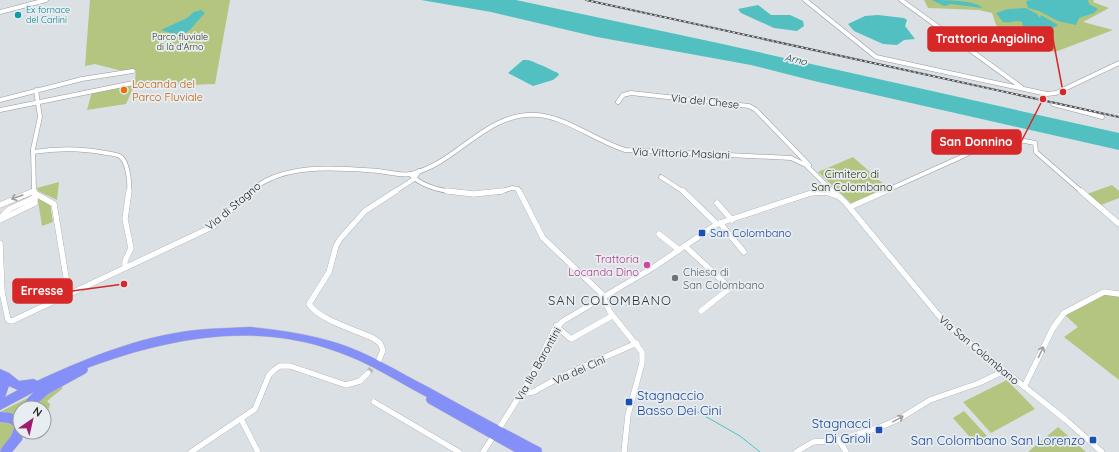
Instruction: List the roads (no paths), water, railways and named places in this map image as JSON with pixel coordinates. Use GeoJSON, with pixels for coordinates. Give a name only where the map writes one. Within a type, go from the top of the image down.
{"type":"FeatureCollection","features":[{"type":"Feature","properties":{"kind":"highway"},"geometry":{"type":"LineString","coordinates":[[0,405],[46,381],[92,363],[170,338],[210,333],[261,332],[304,338],[356,354],[537,452]]}},
{"type":"Feature","properties":{"kind":"highway"},"geometry":{"type":"LineString","coordinates":[[0,410],[50,383],[92,363],[138,350],[186,340],[222,336],[252,336],[302,342],[354,358],[525,452]]}},
{"type":"Feature","properties":{"kind":"highway"},"geometry":{"type":"LineString","coordinates":[[0,374],[12,384],[25,386],[87,361],[92,363]]}},
{"type":"Feature","properties":{"kind":"highway"},"geometry":{"type":"LineString","coordinates":[[32,400],[46,390],[92,363]]}},
{"type":"Feature","properties":{"kind":"highway"},"geometry":{"type":"LineString","coordinates":[[0,374],[5,384],[0,397]]}},
{"type":"Feature","properties":{"kind":"highway"},"geometry":{"type":"LineString","coordinates":[[0,417],[10,418],[18,424],[18,436],[5,452]]}},
{"type":"Feature","properties":{"kind":"highway"},"geometry":{"type":"LineString","coordinates":[[10,452],[18,440]]}},
{"type":"Feature","properties":{"kind":"street"},"geometry":{"type":"LineString","coordinates":[[0,12],[46,0]]}},
{"type":"Feature","properties":{"kind":"street"},"geometry":{"type":"LineString","coordinates":[[805,0],[876,57],[1052,94],[1119,63]]}},
{"type":"Feature","properties":{"kind":"street"},"geometry":{"type":"LineString","coordinates":[[901,0],[1023,88]]}},
{"type":"Feature","properties":{"kind":"street"},"geometry":{"type":"LineString","coordinates":[[0,100],[36,90],[116,72],[133,71]]}},
{"type":"Feature","properties":{"kind":"street"},"geometry":{"type":"LineString","coordinates":[[0,110],[133,83]]}},
{"type":"Feature","properties":{"kind":"street"},"geometry":{"type":"LineString","coordinates":[[0,219],[35,203],[36,194],[33,152],[40,117],[39,106],[36,103],[38,96],[36,90]]}},
{"type":"Feature","properties":{"kind":"street","name":"Via del Chese"},"geometry":{"type":"LineString","coordinates":[[618,102],[623,96],[631,93],[746,105],[756,110],[799,155],[802,162],[811,170],[821,185]]}},
{"type":"Feature","properties":{"kind":"street"},"geometry":{"type":"LineString","coordinates":[[1052,94],[1053,102],[1102,117]]}},
{"type":"Feature","properties":{"kind":"street","name":"Via Vittorio Masiani"},"geometry":{"type":"LineString","coordinates":[[419,171],[435,163],[495,123],[518,116],[538,115],[557,119],[608,145],[625,150],[776,156],[802,162]]}},
{"type":"Feature","properties":{"kind":"street"},"geometry":{"type":"LineString","coordinates":[[495,123],[503,116]]}},
{"type":"Feature","properties":{"kind":"street"},"geometry":{"type":"LineString","coordinates":[[850,207],[961,157],[999,137],[1035,143],[1036,152],[1119,224]]}},
{"type":"Feature","properties":{"kind":"street"},"geometry":{"type":"LineString","coordinates":[[33,152],[57,148],[87,149],[117,154],[122,158],[130,181],[125,219],[131,248],[125,261],[125,268]]}},
{"type":"Feature","properties":{"kind":"street"},"geometry":{"type":"LineString","coordinates":[[379,360],[383,350],[377,340],[320,315],[312,309],[309,304],[329,272],[336,246],[340,239],[365,211],[416,178],[435,163]]}},
{"type":"Feature","properties":{"kind":"street","name":"Via di Stagno"},"geometry":{"type":"LineString","coordinates":[[1,292],[8,320],[12,321],[214,226],[258,185],[275,175],[340,168],[410,174],[419,171]]}},
{"type":"Feature","properties":{"kind":"street"},"geometry":{"type":"LineString","coordinates":[[416,178],[419,171]]}},
{"type":"Feature","properties":{"kind":"street"},"geometry":{"type":"LineString","coordinates":[[410,174],[425,185],[462,193],[488,194],[513,187],[518,189],[543,238],[604,297],[612,316],[637,343],[643,356],[628,415],[624,452]]}},
{"type":"Feature","properties":{"kind":"street"},"geometry":{"type":"LineString","coordinates":[[661,177],[686,193],[719,224],[744,252]]}},
{"type":"Feature","properties":{"kind":"street"},"geometry":{"type":"LineString","coordinates":[[821,185],[829,187],[830,191],[825,192]]}},
{"type":"Feature","properties":{"kind":"street","name":"Via San Colombano"},"geometry":{"type":"LineString","coordinates":[[811,193],[821,185],[821,190],[825,192]]}},
{"type":"Feature","properties":{"kind":"street","name":"Via San Colombano"},"geometry":{"type":"LineString","coordinates":[[829,187],[850,207],[945,323],[1066,420],[1102,452]]}},
{"type":"Feature","properties":{"kind":"street","name":"Via San Colombano"},"geometry":{"type":"LineString","coordinates":[[604,297],[719,224],[741,218],[811,193],[825,192],[840,197]]}},
{"type":"Feature","properties":{"kind":"street"},"geometry":{"type":"LineString","coordinates":[[0,205],[36,194],[54,204],[69,295]]}},
{"type":"Feature","properties":{"kind":"street"},"geometry":{"type":"LineString","coordinates":[[717,203],[732,220]]}},
{"type":"Feature","properties":{"kind":"street"},"geometry":{"type":"LineString","coordinates":[[659,234],[679,250]]}},
{"type":"Feature","properties":{"kind":"street"},"geometry":{"type":"LineString","coordinates":[[0,243],[1,292]]}},
{"type":"Feature","properties":{"kind":"street"},"geometry":{"type":"LineString","coordinates":[[685,246],[730,288],[701,311]]}},
{"type":"Feature","properties":{"kind":"street"},"geometry":{"type":"LineString","coordinates":[[1024,387],[1053,328],[1064,313],[1104,292],[1119,294]]}},
{"type":"Feature","properties":{"kind":"street","name":"Via Ilio Barontini"},"geometry":{"type":"LineString","coordinates":[[500,426],[522,394],[556,326],[575,313],[604,297]]}},
{"type":"Feature","properties":{"kind":"street"},"geometry":{"type":"LineString","coordinates":[[556,326],[571,339],[612,316]]}},
{"type":"Feature","properties":{"kind":"street","name":"Via dei Cini"},"geometry":{"type":"LineString","coordinates":[[522,394],[529,394],[565,374],[621,352],[637,343]]}},
{"type":"Feature","properties":{"kind":"street"},"geometry":{"type":"LineString","coordinates":[[191,452],[241,419],[259,405],[262,388],[273,371],[280,366],[290,366],[346,385],[360,381],[368,373]]}},
{"type":"Feature","properties":{"kind":"street"},"geometry":{"type":"LineString","coordinates":[[796,452],[813,442],[838,440],[891,422],[927,401],[979,383],[1004,371]]}},
{"type":"Feature","properties":{"kind":"street"},"geometry":{"type":"LineString","coordinates":[[374,402],[459,452]]}},
{"type":"Feature","properties":{"kind":"street"},"geometry":{"type":"LineString","coordinates":[[241,419],[258,452]]}},
{"type":"Feature","properties":{"kind":"street"},"geometry":{"type":"LineString","coordinates":[[483,452],[491,440]]}},
{"type":"Feature","properties":{"kind":"street"},"geometry":{"type":"LineString","coordinates":[[838,440],[846,452]]}},
{"type":"Feature","properties":{"kind":"water"},"geometry":{"type":"Polygon","coordinates":[[[421,0],[516,0],[718,43],[1119,133],[1119,150],[814,81],[751,65],[597,37],[491,12],[421,0]]]}},
{"type":"Feature","properties":{"kind":"water"},"geometry":{"type":"Polygon","coordinates":[[[932,0],[951,0],[974,3],[982,8],[951,4],[944,6],[932,0]]]}},
{"type":"Feature","properties":{"kind":"water"},"geometry":{"type":"Polygon","coordinates":[[[1088,0],[1089,4],[1098,9],[1094,13],[1079,18],[1076,25],[1058,21],[1039,11],[1028,8],[1026,1],[1088,0]]]}},
{"type":"Feature","properties":{"kind":"water"},"geometry":{"type":"Polygon","coordinates":[[[758,5],[771,15],[790,15],[803,21],[804,26],[797,31],[774,28],[741,13],[738,9],[758,5]]]}},
{"type":"Feature","properties":{"kind":"water"},"geometry":{"type":"Polygon","coordinates":[[[1026,8],[1037,14],[1040,18],[1041,15],[1058,25],[1050,30],[1045,30],[1049,36],[1041,43],[1015,39],[1023,28],[1022,22],[1003,22],[996,13],[1008,9],[1026,8]]]}},
{"type":"Feature","properties":{"kind":"water"},"geometry":{"type":"Polygon","coordinates":[[[201,10],[205,13],[191,29],[183,34],[170,33],[161,30],[187,18],[194,12],[201,10]]]}},
{"type":"Feature","properties":{"kind":"water"},"geometry":{"type":"Polygon","coordinates":[[[878,15],[904,18],[907,20],[905,26],[915,39],[904,40],[897,45],[883,44],[854,31],[848,24],[865,16],[878,15]]]}},
{"type":"Feature","properties":{"kind":"water"},"geometry":{"type":"Polygon","coordinates":[[[523,60],[532,61],[558,73],[559,75],[553,80],[533,86],[508,73],[523,60]]]}},
{"type":"Feature","properties":{"kind":"waterway"},"geometry":{"type":"LineString","coordinates":[[696,411],[740,436],[760,452]]}},
{"type":"Feature","properties":{"kind":"tunnel"},"geometry":{"type":"LineString","coordinates":[[368,373],[377,362]]}},
{"type":"Feature","properties":{"kind":"railway"},"geometry":{"type":"LineString","coordinates":[[586,0],[1119,117]]}},
{"type":"Feature","properties":{"kind":"place","name":"Ex fornace del Carlini"},"geometry":{"type":"Point","coordinates":[18,15]}},
{"type":"Feature","properties":{"kind":"place","name":"Locanda del Parco Fluviale"},"geometry":{"type":"Point","coordinates":[124,90]}},
{"type":"Feature","properties":{"kind":"place","name":"Trattoria Angiolino"},"geometry":{"type":"Point","coordinates":[1063,92]}},
{"type":"Feature","properties":{"kind":"place","name":"San Donnino"},"geometry":{"type":"Point","coordinates":[1043,99]}},
{"type":"Feature","properties":{"kind":"place","name":"San Colombano"},"geometry":{"type":"Point","coordinates":[702,233]}},
{"type":"Feature","properties":{"kind":"place","name":"Trattoria Locanda Dino"},"geometry":{"type":"Point","coordinates":[647,265]}},
{"type":"Feature","properties":{"kind":"place","name":"Chiesa di San Colombano"},"geometry":{"type":"Point","coordinates":[675,278]}},
{"type":"Feature","properties":{"kind":"place","name":"Erresse"},"geometry":{"type":"Point","coordinates":[124,284]}},
{"type":"Feature","properties":{"kind":"place","name":"Stagnaccio Basso Dei Cini"},"geometry":{"type":"Point","coordinates":[629,402]}},
{"type":"Feature","properties":{"kind":"place","name":"Stagnacci Di Grioli"},"geometry":{"type":"Point","coordinates":[879,430]}},
{"type":"Feature","properties":{"kind":"place","name":"San Colombano San Lorenzo"},"geometry":{"type":"Point","coordinates":[1093,440]}},
{"type":"Feature","properties":{"kind":"district","name":"SAN COLOMBANO"},"geometry":{"type":"Point","coordinates":[610,300]}},
{"type":"Feature","properties":{"kind":"park label","name":"Parco fluviale di là d'Arno"},"geometry":{"type":"Point","coordinates":[180,42]}},
{"type":"Feature","properties":{"kind":"park label","name":"Cimitero di San Colombano"},"geometry":{"type":"Point","coordinates":[852,180]}},
{"type":"Feature","properties":{"kind":"water label","name":"Arno"},"geometry":{"type":"Point","coordinates":[796,59]}}]}
